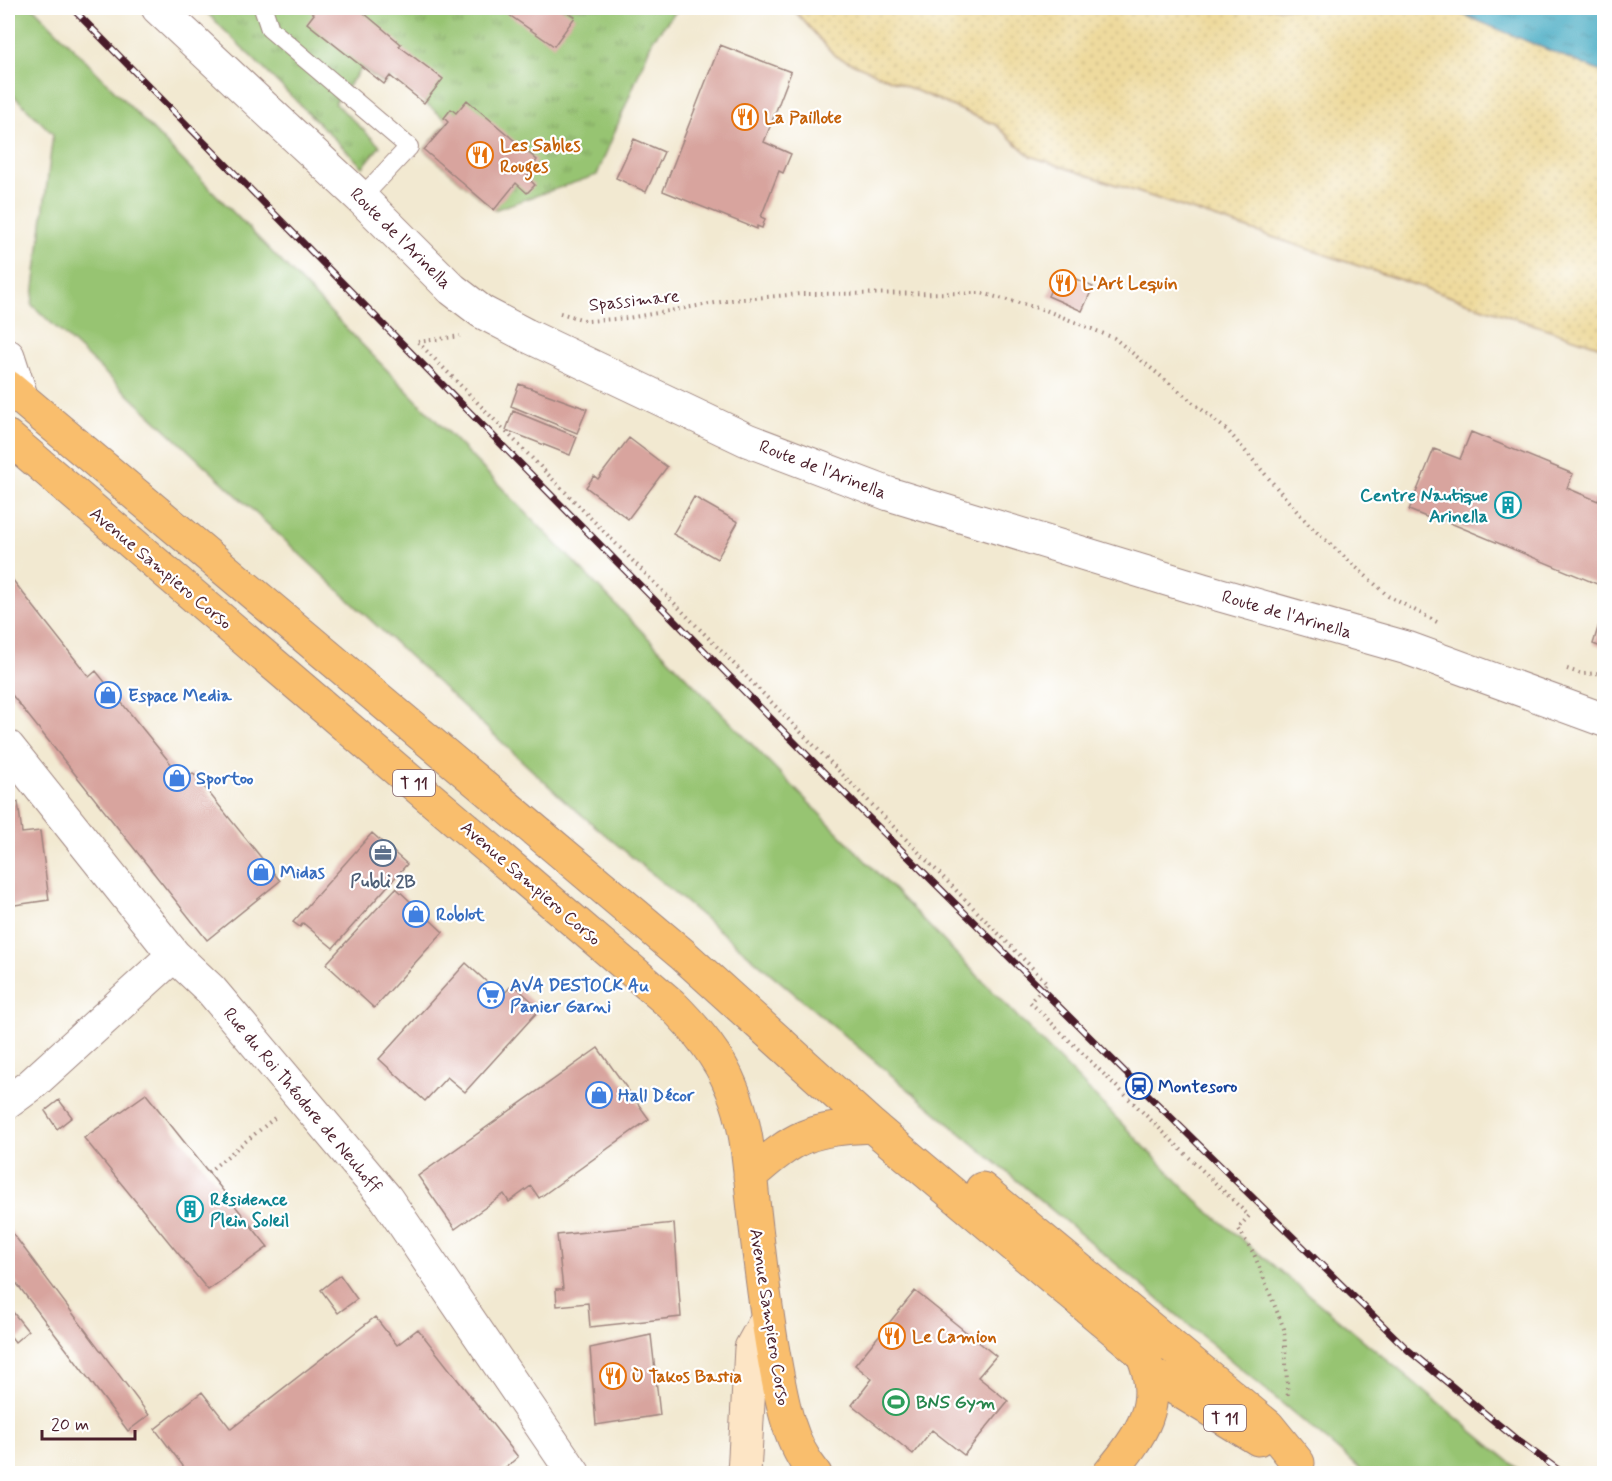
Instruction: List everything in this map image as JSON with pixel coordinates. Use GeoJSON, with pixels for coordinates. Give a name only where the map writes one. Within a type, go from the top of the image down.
{"type":"FeatureCollection","features":[{"type":"Feature","properties":{"kind":"main road","name":"T 11"},"geometry":{"type":"LineString","coordinates":[[15,393],[682,954],[872,1126]]}},
{"type":"Feature","properties":{"kind":"main road","name":"Avenue Sampiero Corso"},"geometry":{"type":"LineString","coordinates":[[8,437],[671,1004],[697,1030],[719,1062],[732,1089],[742,1122],[767,1319],[782,1403],[804,1460],[815,1473]]}},
{"type":"Feature","properties":{"kind":"main road"},"geometry":{"type":"LineString","coordinates":[[682,954],[720,971],[1268,1426],[1304,1468]]}},
{"type":"Feature","properties":{"kind":"main road"},"geometry":{"type":"LineString","coordinates":[[750,1176],[779,1150],[807,1134],[823,1129],[872,1126],[1142,1353],[1152,1374],[1148,1417],[1129,1450],[1109,1473]]}},
{"type":"Feature","properties":{"kind":"main road"},"geometry":{"type":"LineString","coordinates":[[742,1473],[751,1348],[767,1319]]}},
{"type":"Feature","properties":{"kind":"main road","name":"T 11"},"geometry":{"type":"LineString","coordinates":[[1152,1374],[1304,1468]]}},
{"type":"Feature","properties":{"kind":"street","name":"Route de l'Arinella"},"geometry":{"type":"LineString","coordinates":[[158,8],[361,198],[452,289],[482,312],[747,440],[889,494],[1203,590],[1407,648],[1605,720]]}},
{"type":"Feature","properties":{"kind":"street"},"geometry":{"type":"LineString","coordinates":[[8,356],[15,393]]}},
{"type":"Feature","properties":{"kind":"street","name":"Rue du Roi Théodore de Neuhoff"},"geometry":{"type":"LineString","coordinates":[[8,747],[174,955],[211,990],[386,1198],[573,1473]]}},
{"type":"Feature","properties":{"kind":"street"},"geometry":{"type":"LineString","coordinates":[[8,1102],[31,1085],[174,955]]}},
{"type":"Feature","properties":{"kind":"lane"},"geometry":{"type":"LineString","coordinates":[[263,8],[270,29],[409,147],[361,198]]}},
{"type":"Feature","properties":{"kind":"path","name":"Spassimare"},"geometry":{"type":"LineString","coordinates":[[556,312],[588,321],[628,318],[732,300],[800,294],[981,293],[1045,310],[1114,338],[1228,431],[1308,524],[1388,596],[1446,626]]}},
{"type":"Feature","properties":{"kind":"path"},"geometry":{"type":"LineString","coordinates":[[467,335],[418,342],[1047,983],[1030,1002],[1249,1216],[1238,1228],[1254,1254],[1284,1329],[1288,1403]]}},
{"type":"Feature","properties":{"kind":"path"},"geometry":{"type":"LineString","coordinates":[[1561,667],[1582,674],[1605,673]]}},
{"type":"Feature","properties":{"kind":"path"},"geometry":{"type":"LineString","coordinates":[[208,1172],[301,1097]]}},
{"type":"Feature","properties":{"kind":"green space"},"geometry":{"type":"Polygon","coordinates":[[[8,8],[34,8],[1203,1207],[1523,1473],[1365,1473],[564,800],[32,305],[53,134],[8,90],[8,8]]]}},
{"type":"Feature","properties":{"kind":"green space"},"geometry":{"type":"Polygon","coordinates":[[[202,8],[679,8],[653,39],[597,175],[494,210],[424,150],[448,121],[391,76],[384,84],[362,68],[335,103],[380,146],[363,167],[202,8]]]}},
{"type":"Feature","properties":{"kind":"sand"},"geometry":{"type":"Polygon","coordinates":[[[792,8],[1447,8],[1604,73],[1604,348],[1030,156],[996,125],[835,56],[792,8]]]}},
{"type":"Feature","properties":{"kind":"water"},"geometry":{"type":"Polygon","coordinates":[[[1447,8],[1604,8],[1604,73],[1447,8]]]}},
{"type":"Feature","properties":{"kind":"building"},"geometry":{"type":"Polygon","coordinates":[[[307,8],[358,8],[401,44],[399,46],[443,79],[424,103],[390,76],[384,84],[307,23],[314,14],[307,8]]]}},
{"type":"Feature","properties":{"kind":"building"},"geometry":{"type":"Polygon","coordinates":[[[499,8],[561,8],[575,17],[554,46],[499,8]]]}},
{"type":"Feature","properties":{"kind":"building"},"geometry":{"type":"Polygon","coordinates":[[[720,45],[791,72],[764,142],[791,154],[783,173],[779,171],[761,217],[765,219],[762,228],[757,226],[757,229],[663,191],[720,45]]]}},
{"type":"Feature","properties":{"kind":"building","name":"Les Sables Rouges"},"geometry":{"type":"Polygon","coordinates":[[[467,100],[537,160],[527,177],[535,185],[527,193],[516,183],[494,210],[424,150],[448,122],[444,118],[451,109],[456,113],[467,100]]]}},
{"type":"Feature","properties":{"kind":"building"},"geometry":{"type":"Polygon","coordinates":[[[634,139],[664,152],[646,192],[616,178],[634,139]]]}},
{"type":"Feature","properties":{"kind":"building"},"geometry":{"type":"Polygon","coordinates":[[[1059,271],[1093,287],[1082,311],[1048,296],[1059,271]]]}},
{"type":"Feature","properties":{"kind":"building"},"geometry":{"type":"Polygon","coordinates":[[[519,384],[587,409],[577,433],[511,406],[519,384]]]}},
{"type":"Feature","properties":{"kind":"building"},"geometry":{"type":"Polygon","coordinates":[[[513,411],[577,437],[570,455],[506,430],[513,411]]]}},
{"type":"Feature","properties":{"kind":"building","name":"Centre Nautique Arinella"},"geometry":{"type":"Polygon","coordinates":[[[1471,432],[1573,474],[1567,488],[1598,501],[1604,486],[1604,587],[1443,520],[1441,523],[1409,510],[1434,449],[1460,459],[1471,432]]]}},
{"type":"Feature","properties":{"kind":"building"},"geometry":{"type":"Polygon","coordinates":[[[629,438],[667,467],[628,519],[586,487],[594,476],[598,479],[629,438]]]}},
{"type":"Feature","properties":{"kind":"building"},"geometry":{"type":"Polygon","coordinates":[[[694,497],[738,522],[717,559],[673,534],[694,497]]]}},
{"type":"Feature","properties":{"kind":"building"},"geometry":{"type":"Polygon","coordinates":[[[8,574],[89,677],[96,671],[184,780],[193,773],[280,881],[207,940],[8,690],[8,574]]]}},
{"type":"Feature","properties":{"kind":"building"},"geometry":{"type":"Polygon","coordinates":[[[1601,618],[1604,619],[1604,648],[1593,644],[1601,618]]]}},
{"type":"Feature","properties":{"kind":"building"},"geometry":{"type":"Polygon","coordinates":[[[18,802],[22,833],[40,831],[49,900],[8,906],[8,803],[18,802]]]}},
{"type":"Feature","properties":{"kind":"building"},"geometry":{"type":"Polygon","coordinates":[[[372,833],[407,864],[333,948],[303,923],[300,927],[293,922],[372,833]]]}},
{"type":"Feature","properties":{"kind":"building"},"geometry":{"type":"Polygon","coordinates":[[[396,888],[443,932],[374,1008],[326,964],[396,888]]]}},
{"type":"Feature","properties":{"kind":"building"},"geometry":{"type":"Polygon","coordinates":[[[466,963],[502,996],[513,984],[540,1009],[465,1092],[447,1077],[425,1101],[379,1059],[466,963]]]}},
{"type":"Feature","properties":{"kind":"building"},"geometry":{"type":"Polygon","coordinates":[[[598,1048],[649,1119],[539,1198],[531,1186],[509,1202],[504,1194],[455,1229],[418,1176],[598,1048]]]}},
{"type":"Feature","properties":{"kind":"building","name":"Résidence Plein Soleil"},"geometry":{"type":"Polygon","coordinates":[[[146,1094],[268,1247],[208,1290],[84,1138],[146,1094]]]}},
{"type":"Feature","properties":{"kind":"building"},"geometry":{"type":"Polygon","coordinates":[[[59,1100],[72,1117],[57,1129],[45,1111],[59,1100]]]}},
{"type":"Feature","properties":{"kind":"building"},"geometry":{"type":"Polygon","coordinates":[[[674,1223],[681,1317],[590,1327],[588,1303],[557,1306],[556,1289],[563,1289],[557,1235],[674,1223]]]}},
{"type":"Feature","properties":{"kind":"building"},"geometry":{"type":"Polygon","coordinates":[[[8,1227],[149,1415],[128,1431],[8,1272],[8,1227]]]}},
{"type":"Feature","properties":{"kind":"building"},"geometry":{"type":"Polygon","coordinates":[[[340,1275],[357,1299],[338,1313],[321,1290],[340,1275]]]}},
{"type":"Feature","properties":{"kind":"building"},"geometry":{"type":"Polygon","coordinates":[[[915,1291],[996,1356],[978,1377],[1008,1401],[964,1455],[932,1430],[913,1454],[852,1405],[872,1379],[855,1365],[915,1291]]]}},
{"type":"Feature","properties":{"kind":"building"},"geometry":{"type":"Polygon","coordinates":[[[8,1306],[28,1331],[15,1342],[8,1333],[8,1306]]]}},
{"type":"Feature","properties":{"kind":"building"},"geometry":{"type":"Polygon","coordinates":[[[375,1317],[397,1345],[418,1329],[518,1457],[498,1474],[189,1474],[155,1429],[202,1392],[231,1429],[375,1317]]]}},
{"type":"Feature","properties":{"kind":"building"},"geometry":{"type":"Polygon","coordinates":[[[651,1335],[660,1415],[596,1425],[590,1348],[651,1335]]]}},
{"type":"Feature","properties":{"kind":"railway"},"geometry":{"type":"LineString","coordinates":[[72,8],[863,812],[1139,1086],[1408,1350],[1516,1439],[1564,1474]]}},
{"type":"Feature","properties":{"kind":"place","name":"La Paillote"},"geometry":{"type":"Point","coordinates":[745,117]}},
{"type":"Feature","properties":{"kind":"place","name":"Les Sables Rouges"},"geometry":{"type":"Point","coordinates":[480,155]}},
{"type":"Feature","properties":{"kind":"place","name":"L'Art Lequin"},"geometry":{"type":"Point","coordinates":[1063,283]}},
{"type":"Feature","properties":{"kind":"place","name":"Centre Nautique Arinella"},"geometry":{"type":"Point","coordinates":[1508,505]}},
{"type":"Feature","properties":{"kind":"place","name":"Espace Media"},"geometry":{"type":"Point","coordinates":[108,695]}},
{"type":"Feature","properties":{"kind":"place","name":"Sportoo"},"geometry":{"type":"Point","coordinates":[177,778]}},
{"type":"Feature","properties":{"kind":"place","name":"Publi 2B"},"geometry":{"type":"Point","coordinates":[383,853]}},
{"type":"Feature","properties":{"kind":"place","name":"Midas"},"geometry":{"type":"Point","coordinates":[261,872]}},
{"type":"Feature","properties":{"kind":"place","name":"Roblot"},"geometry":{"type":"Point","coordinates":[416,914]}},
{"type":"Feature","properties":{"kind":"place","name":"AVA DESTOCK Au Panier Garni"},"geometry":{"type":"Point","coordinates":[491,995]}},
{"type":"Feature","properties":{"kind":"place","name":"Montesoro"},"geometry":{"type":"Point","coordinates":[1139,1086]}},
{"type":"Feature","properties":{"kind":"place","name":"Hall Décor"},"geometry":{"type":"Point","coordinates":[599,1095]}},
{"type":"Feature","properties":{"kind":"place","name":"Résidence Plein Soleil"},"geometry":{"type":"Point","coordinates":[190,1209]}},
{"type":"Feature","properties":{"kind":"place","name":"Le Camion"},"geometry":{"type":"Point","coordinates":[892,1336]}},
{"type":"Feature","properties":{"kind":"place","name":"Ù Takos Bastia"},"geometry":{"type":"Point","coordinates":[613,1376]}},
{"type":"Feature","properties":{"kind":"place","name":"BNS Gym"},"geometry":{"type":"Point","coordinates":[896,1402]}}]}
